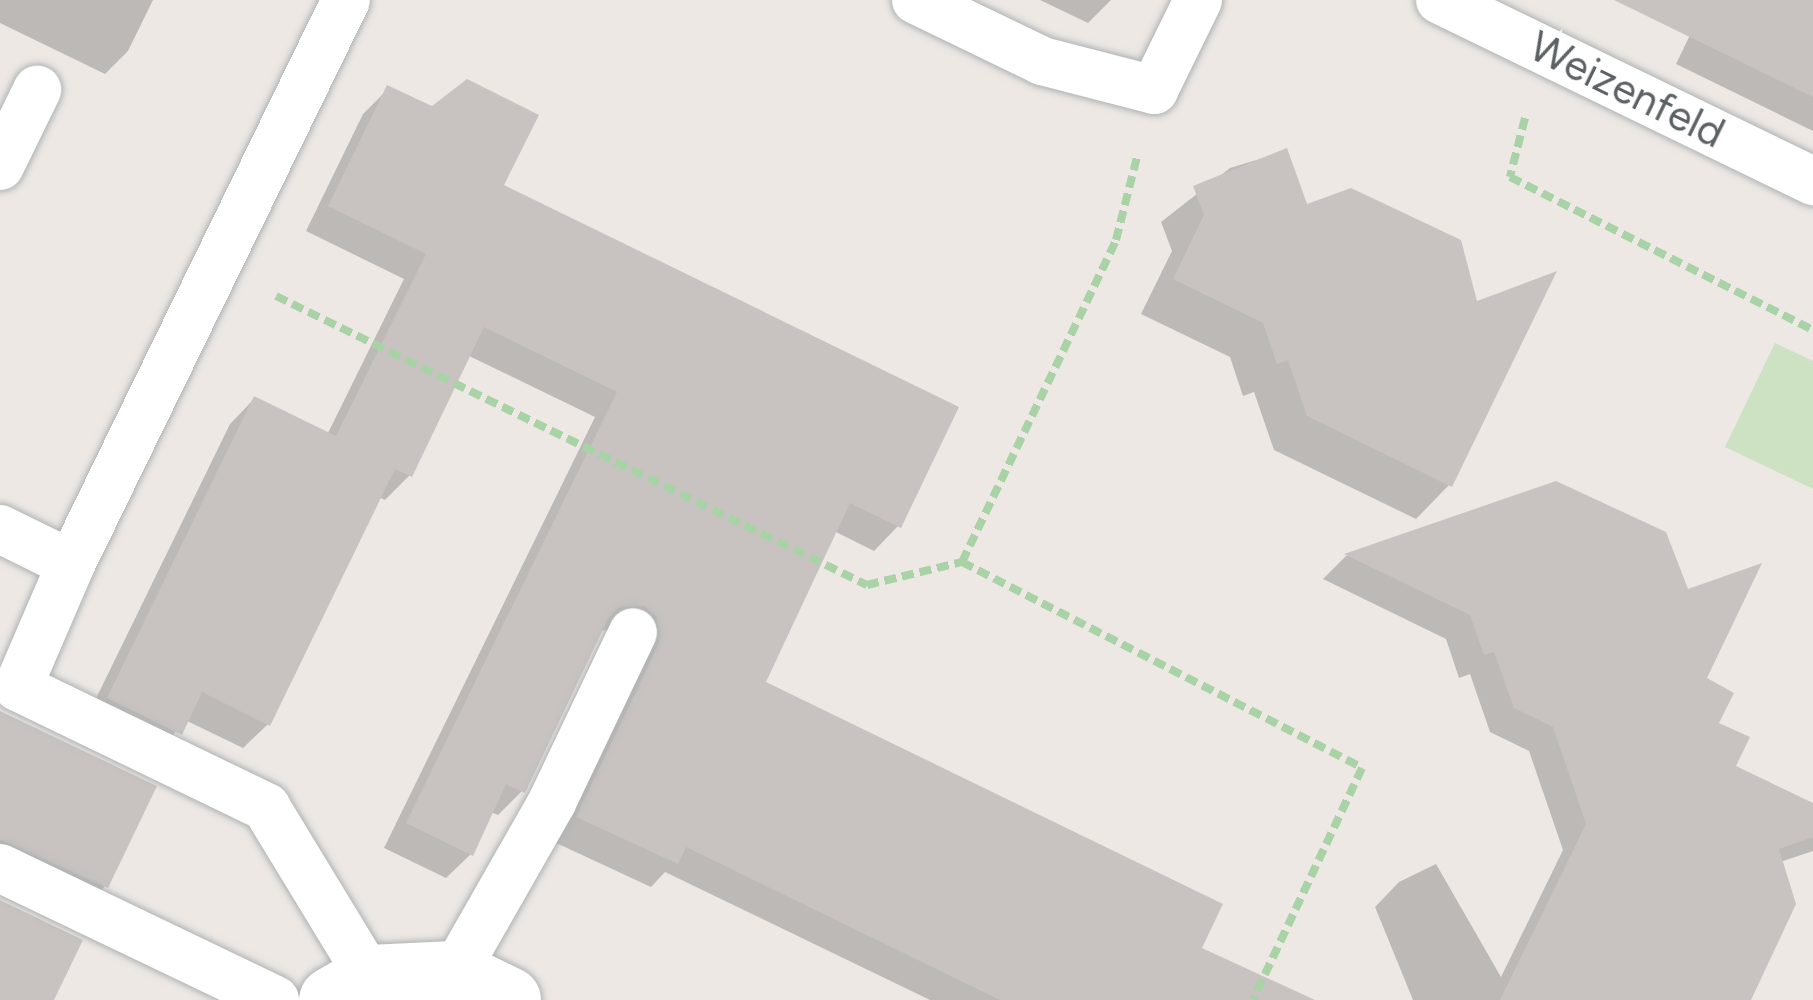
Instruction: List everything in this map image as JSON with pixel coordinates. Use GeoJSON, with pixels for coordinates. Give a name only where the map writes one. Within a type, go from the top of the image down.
{"type":"FeatureCollection","features":[{"type":"Feature","properties":{"kind":"street"},"geometry":{"type":"LineString","coordinates":[[351,989],[481,987]]}},
{"type":"Feature","properties":{"kind":"lane"},"geometry":{"type":"LineString","coordinates":[[346,0],[213,265],[18,687],[266,807],[351,989]]}},
{"type":"Feature","properties":{"kind":"lane"},"geometry":{"type":"LineString","coordinates":[[916,0],[1042,61],[1154,90],[1198,0]]}},
{"type":"Feature","properties":{"kind":"lane","name":"Weizenfeld"},"geometry":{"type":"LineString","coordinates":[[1440,0],[1813,182]]}},
{"type":"Feature","properties":{"kind":"lane"},"geometry":{"type":"LineString","coordinates":[[0,166],[37,90]]}},
{"type":"Feature","properties":{"kind":"lane"},"geometry":{"type":"LineString","coordinates":[[0,529],[71,564]]}},
{"type":"Feature","properties":{"kind":"lane"},"geometry":{"type":"LineString","coordinates":[[481,987],[552,802],[633,632]]}},
{"type":"Feature","properties":{"kind":"lane"},"geometry":{"type":"LineString","coordinates":[[0,868],[275,1000]]}},
{"type":"Feature","properties":{"kind":"path"},"geometry":{"type":"LineString","coordinates":[[1543,47],[1510,177],[1813,330]]}},
{"type":"Feature","properties":{"kind":"path"},"geometry":{"type":"LineString","coordinates":[[962,562],[1116,240],[1154,90]]}},
{"type":"Feature","properties":{"kind":"path"},"geometry":{"type":"LineString","coordinates":[[213,265],[867,585],[962,562],[1362,767],[1253,1000]]}},
{"type":"Feature","properties":{"kind":"green space"},"geometry":{"type":"Polygon","coordinates":[[[1775,343],[1813,361],[1813,489],[1725,447],[1775,343]]]}},
{"type":"Feature","properties":{"kind":"building"},"geometry":{"type":"Polygon","coordinates":[[[1614,0],[1813,0],[1813,97],[1614,0]]]}},
{"type":"Feature","properties":{"kind":"building"},"geometry":{"type":"Polygon","coordinates":[[[467,79],[539,115],[504,185],[959,407],[901,528],[850,503],[766,682],[1223,904],[1202,948],[1315,1000],[1000,1000],[686,847],[678,864],[576,817],[659,643],[657,617],[644,606],[618,608],[608,619],[525,793],[506,784],[473,856],[406,823],[617,392],[484,327],[412,477],[395,469],[270,726],[202,692],[182,735],[107,698],[254,396],[336,436],[426,254],[328,206],[387,85],[432,106],[467,79]]]}},
{"type":"Feature","properties":{"kind":"building"},"geometry":{"type":"Polygon","coordinates":[[[1287,148],[1307,204],[1351,188],[1461,240],[1477,301],[1557,271],[1452,487],[1307,416],[1288,360],[1277,364],[1263,323],[1173,279],[1204,215],[1193,186],[1287,148]]]}},
{"type":"Feature","properties":{"kind":"building"},"geometry":{"type":"Polygon","coordinates":[[[1556,481],[1666,532],[1688,589],[1762,563],[1707,678],[1734,693],[1719,723],[1750,737],[1736,766],[1813,803],[1813,837],[1779,849],[1796,904],[1751,1000],[1500,1000],[1586,824],[1553,727],[1514,708],[1494,652],[1484,655],[1470,615],[1344,554],[1556,481]]]}},
{"type":"Feature","properties":{"kind":"building"},"geometry":{"type":"Polygon","coordinates":[[[0,711],[157,786],[108,888],[0,840],[0,711]]]}},
{"type":"Feature","properties":{"kind":"building"},"geometry":{"type":"Polygon","coordinates":[[[0,900],[83,940],[54,1000],[0,1000],[0,900]]]}}]}
